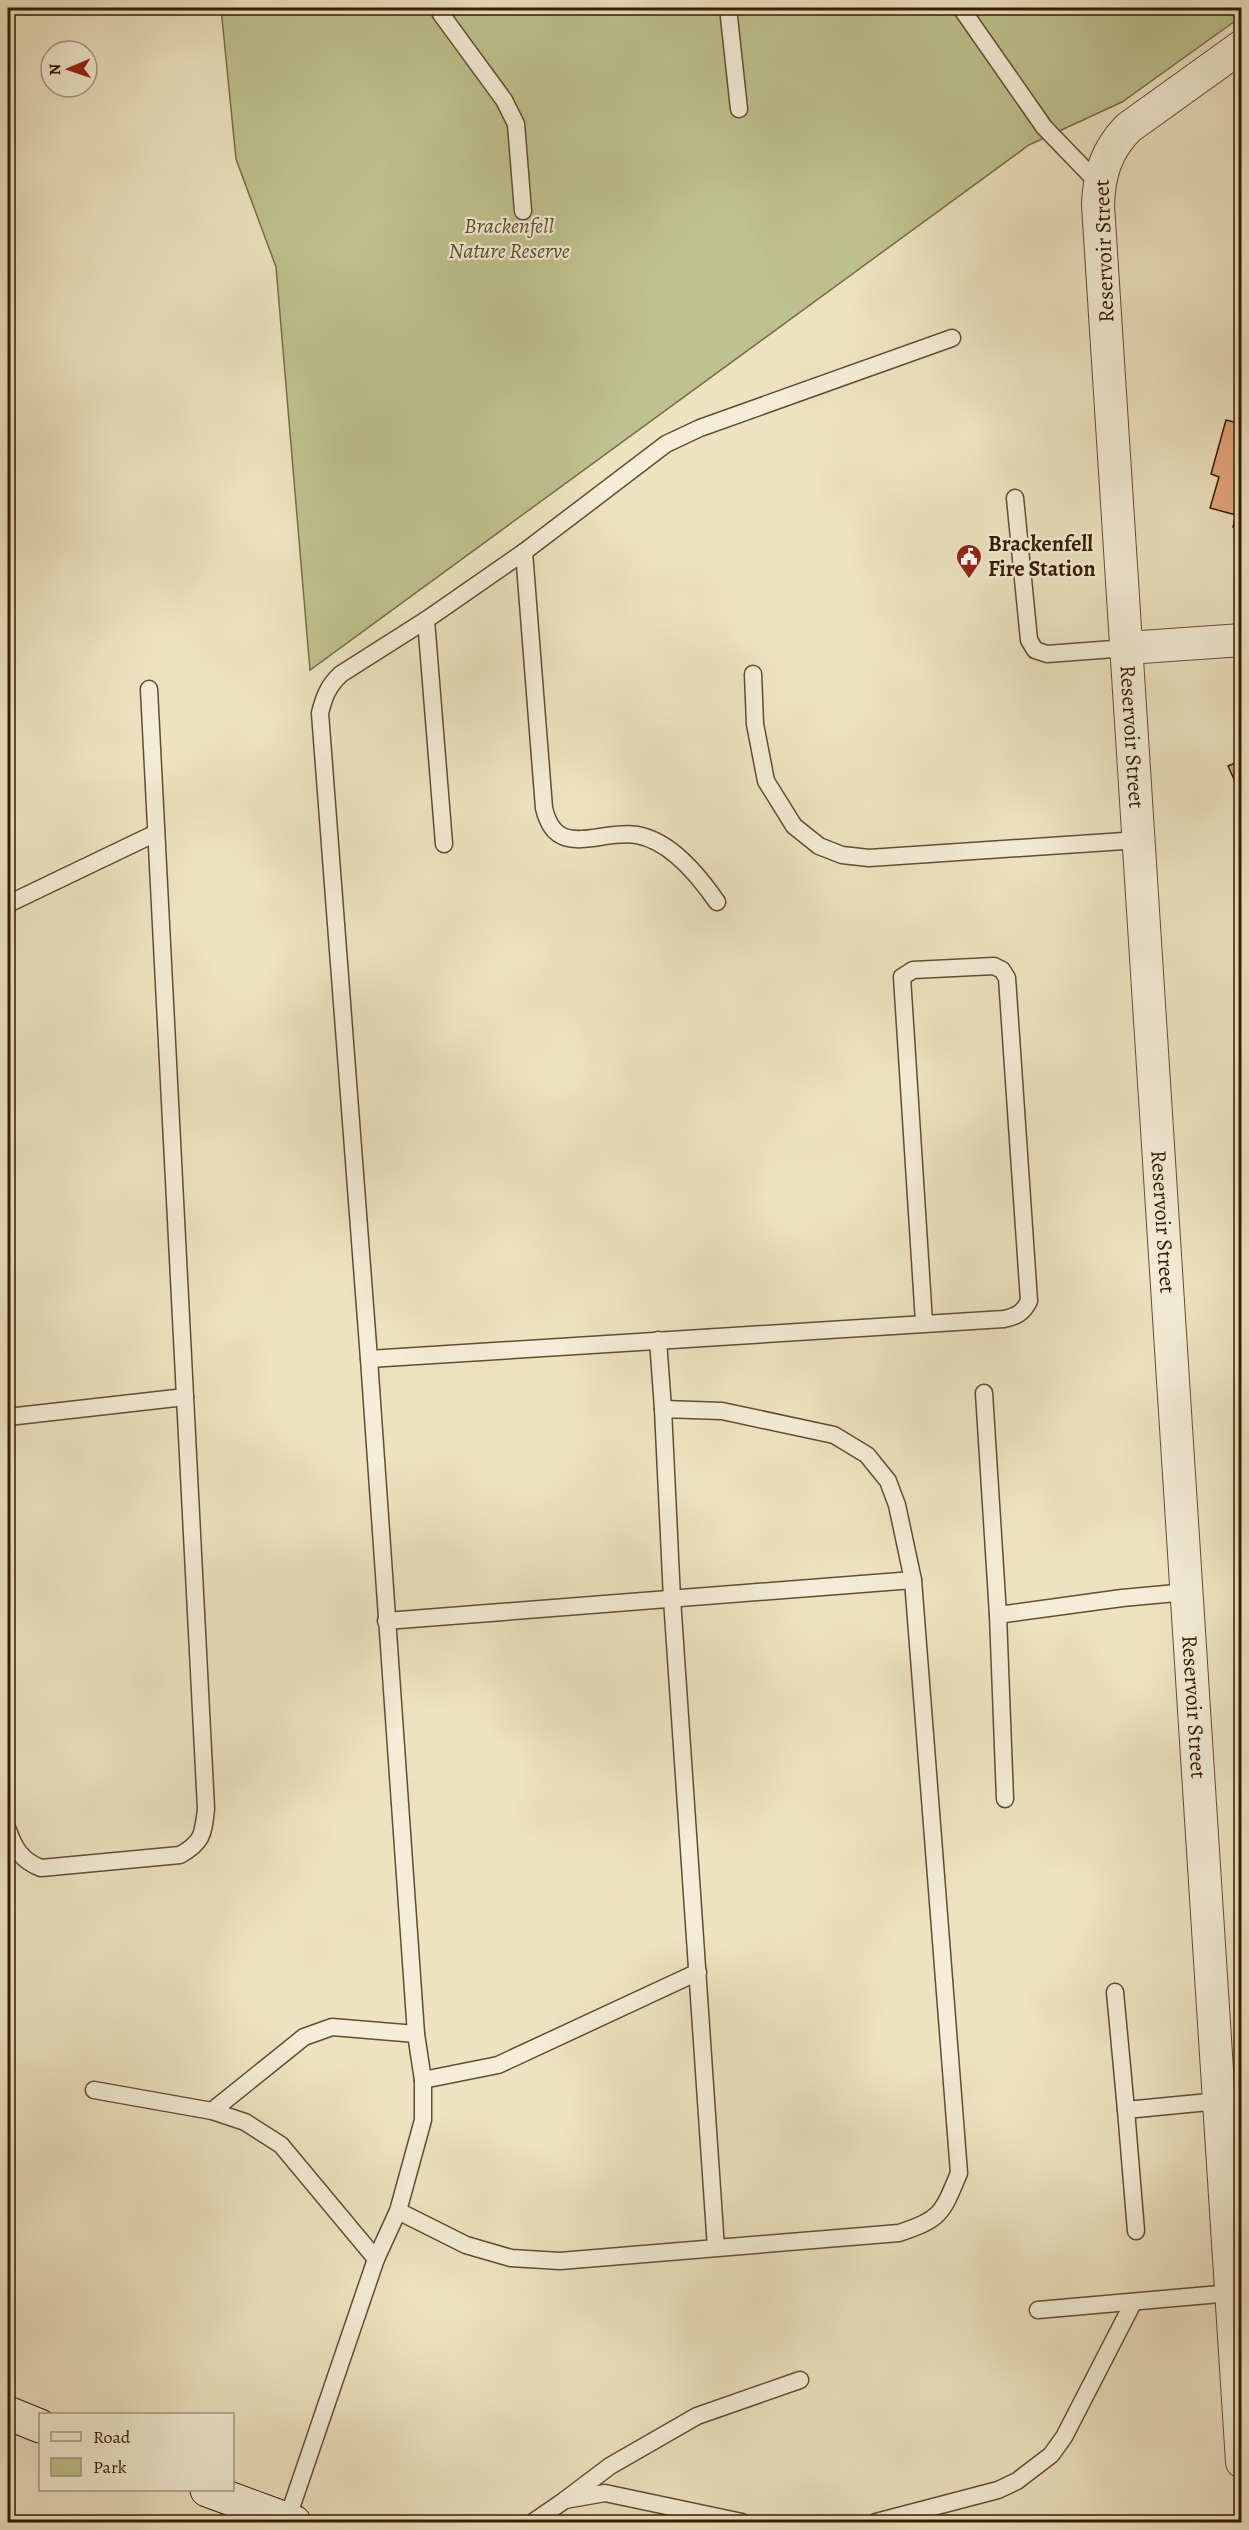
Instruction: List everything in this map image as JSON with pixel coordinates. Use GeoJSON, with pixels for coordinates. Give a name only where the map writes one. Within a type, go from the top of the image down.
{"type":"FeatureCollection","features":[{"type":"Feature","properties":{"kind":"street","name":"Reservoir Street"},"geometry":{"type":"LineString","coordinates":[[1242,46],[1128,128],[1116,140],[1107,155],[1099,184],[1098,205],[1219,2101],[1236,2289],[1242,2462]]}},
{"type":"Feature","properties":{"kind":"street"},"geometry":{"type":"LineString","coordinates":[[1126,648],[1242,640]]}},
{"type":"Feature","properties":{"kind":"street"},"geometry":{"type":"LineString","coordinates":[[8,2413],[39,2426]]}},
{"type":"Feature","properties":{"kind":"street"},"geometry":{"type":"LineString","coordinates":[[210,2491],[290,2521]]}},
{"type":"Feature","properties":{"kind":"lane"},"geometry":{"type":"LineString","coordinates":[[438,8],[504,100],[516,124],[523,211]]}},
{"type":"Feature","properties":{"kind":"lane"},"geometry":{"type":"LineString","coordinates":[[728,8],[738,110]]}},
{"type":"Feature","properties":{"kind":"lane"},"geometry":{"type":"LineString","coordinates":[[961,8],[1044,127],[1099,184]]}},
{"type":"Feature","properties":{"kind":"lane"},"geometry":{"type":"LineString","coordinates":[[290,2521],[376,2259],[398,2211],[423,2120],[423,2080],[416,2034],[369,1359],[320,713],[330,684],[341,674],[426,620],[524,552],[666,444],[700,428],[952,338]]}},
{"type":"Feature","properties":{"kind":"lane"},"geometry":{"type":"LineString","coordinates":[[1015,498],[1029,640],[1035,650],[1047,654],[1126,648]]}},
{"type":"Feature","properties":{"kind":"lane"},"geometry":{"type":"LineString","coordinates":[[524,552],[544,808],[547,822],[552,831],[570,839],[636,835],[654,841],[700,878],[717,902]]}},
{"type":"Feature","properties":{"kind":"lane"},"geometry":{"type":"LineString","coordinates":[[426,620],[444,844]]}},
{"type":"Feature","properties":{"kind":"lane"},"geometry":{"type":"LineString","coordinates":[[753,674],[755,724],[766,782],[794,826],[819,846],[842,855],[869,858],[1139,840]]}},
{"type":"Feature","properties":{"kind":"lane"},"geometry":{"type":"LineString","coordinates":[[8,1830],[13,1844],[27,1863],[40,1868],[180,1855],[196,1847],[203,1833],[206,1809],[149,689]]}},
{"type":"Feature","properties":{"kind":"lane"},"geometry":{"type":"LineString","coordinates":[[8,904],[156,833]]}},
{"type":"Feature","properties":{"kind":"lane"},"geometry":{"type":"LineString","coordinates":[[369,1359],[924,1322],[1004,1319],[1024,1311],[1029,1301],[1007,978],[1002,970],[994,966],[913,970],[902,977],[924,1322]]}},
{"type":"Feature","properties":{"kind":"lane"},"geometry":{"type":"LineString","coordinates":[[658,1340],[672,1599],[716,2248]]}},
{"type":"Feature","properties":{"kind":"lane"},"geometry":{"type":"LineString","coordinates":[[984,1393],[998,1615],[1005,1799]]}},
{"type":"Feature","properties":{"kind":"lane"},"geometry":{"type":"LineString","coordinates":[[8,1417],[185,1397]]}},
{"type":"Feature","properties":{"kind":"lane"},"geometry":{"type":"LineString","coordinates":[[398,2211],[466,2245],[511,2258],[560,2261],[899,2234],[929,2223],[945,2205],[959,2173],[913,1580],[897,1505],[888,1481],[867,1455],[834,1434],[722,1411],[663,1409]]}},
{"type":"Feature","properties":{"kind":"lane"},"geometry":{"type":"LineString","coordinates":[[386,1621],[913,1580]]}},
{"type":"Feature","properties":{"kind":"lane"},"geometry":{"type":"LineString","coordinates":[[998,1615],[1122,1598],[1187,1592]]}},
{"type":"Feature","properties":{"kind":"lane"},"geometry":{"type":"LineString","coordinates":[[423,2080],[498,2065],[698,1972]]}},
{"type":"Feature","properties":{"kind":"lane"},"geometry":{"type":"LineString","coordinates":[[1114,1992],[1136,2231]]}},
{"type":"Feature","properties":{"kind":"lane"},"geometry":{"type":"LineString","coordinates":[[212,2110],[304,2037],[332,2027],[416,2034]]}},
{"type":"Feature","properties":{"kind":"lane"},"geometry":{"type":"LineString","coordinates":[[94,2090],[212,2110],[244,2122],[281,2145],[376,2259]]}},
{"type":"Feature","properties":{"kind":"lane"},"geometry":{"type":"LineString","coordinates":[[1126,2110],[1219,2101]]}},
{"type":"Feature","properties":{"kind":"lane"},"geometry":{"type":"LineString","coordinates":[[1038,2310],[1133,2303],[1236,2289]]}},
{"type":"Feature","properties":{"kind":"lane"},"geometry":{"type":"LineString","coordinates":[[876,2523],[998,2490],[1017,2481],[1051,2455],[1064,2437],[1133,2303]]}},
{"type":"Feature","properties":{"kind":"lane"},"geometry":{"type":"LineString","coordinates":[[533,2523],[610,2466],[697,2416],[800,2380]]}},
{"type":"Feature","properties":{"kind":"lane"},"geometry":{"type":"LineString","coordinates":[[565,2500],[605,2493],[742,2523]]}},
{"type":"Feature","properties":{"kind":"green space","name":"Brackenfell Nature Reserve"},"geometry":{"type":"Polygon","coordinates":[[[221,8],[1241,8],[1242,16],[1122,102],[1029,145],[310,670],[276,267],[236,159],[221,8]]]}},
{"type":"Feature","properties":{"kind":"building"},"geometry":{"type":"Polygon","coordinates":[[[1226,420],[1242,424],[1242,529],[1233,527],[1236,515],[1210,508],[1219,477],[1211,474],[1226,420]]]}},
{"type":"Feature","properties":{"kind":"building"},"geometry":{"type":"Polygon","coordinates":[[[1242,760],[1242,797],[1228,766],[1242,760]]]}},
{"type":"Feature","properties":{"kind":"building"},"geometry":{"type":"Polygon","coordinates":[[[1242,851],[1242,884],[1238,884],[1235,852],[1242,851]]]}},
{"type":"Feature","properties":{"kind":"building"},"geometry":{"type":"Polygon","coordinates":[[[1239,1023],[1242,1023],[1242,1051],[1241,1051],[1239,1023]]]}},
{"type":"Feature","properties":{"kind":"place","name":"Brackenfell Fire Station"},"geometry":{"type":"Point","coordinates":[969,580]}}]}
